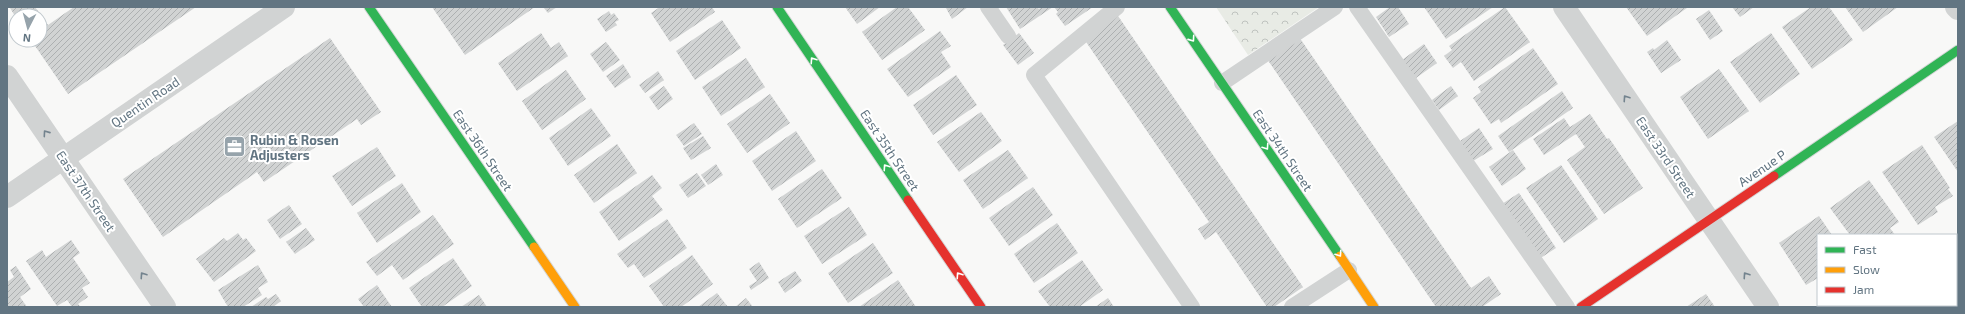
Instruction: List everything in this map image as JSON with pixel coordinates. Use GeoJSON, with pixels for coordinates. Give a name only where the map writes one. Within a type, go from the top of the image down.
{"type":"FeatureCollection","features":[{"type":"Feature","properties":{"kind":"street","name":"Quentin Road"},"geometry":{"type":"LineString","coordinates":[[7,197],[284,7]]}},
{"type":"Feature","properties":{"kind":"street","name":"East 36th Street"},"geometry":{"type":"LineString","coordinates":[[369,7],[575,307]]}},
{"type":"Feature","properties":{"kind":"street","name":"East 35th Street"},"geometry":{"type":"LineString","coordinates":[[777,7],[981,307]]}},
{"type":"Feature","properties":{"kind":"street","name":"East 34th Street"},"geometry":{"type":"LineString","coordinates":[[1170,7],[1374,307]]}},
{"type":"Feature","properties":{"kind":"street","name":"East 33rd Street"},"geometry":{"type":"LineString","coordinates":[[1564,7],[1768,307]]}},
{"type":"Feature","properties":{"kind":"street","name":"Avenue P"},"geometry":{"type":"LineString","coordinates":[[1581,307],[1958,50]]}},
{"type":"Feature","properties":{"kind":"street","name":"East 37th Street"},"geometry":{"type":"LineString","coordinates":[[7,76],[165,307]]}},
{"type":"Feature","properties":{"kind":"lane"},"geometry":{"type":"LineString","coordinates":[[988,7],[1008,36]]}},
{"type":"Feature","properties":{"kind":"lane"},"geometry":{"type":"LineString","coordinates":[[1117,7],[1034,75],[1192,307]]}},
{"type":"Feature","properties":{"kind":"lane"},"geometry":{"type":"LineString","coordinates":[[1222,83],[1335,7]]}},
{"type":"Feature","properties":{"kind":"lane"},"geometry":{"type":"LineString","coordinates":[[1357,7],[1567,307]]}},
{"type":"Feature","properties":{"kind":"lane"},"geometry":{"type":"LineString","coordinates":[[1292,307],[1350,270]]}},
{"type":"Feature","properties":{"kind":"green space"},"geometry":{"type":"Polygon","coordinates":[[[1216,7],[1319,7],[1248,55],[1216,7]]]}},
{"type":"Feature","properties":{"kind":"building"},"geometry":{"type":"Polygon","coordinates":[[[35,7],[36,8],[10,8],[35,7]]]}},
{"type":"Feature","properties":{"kind":"building"},"geometry":{"type":"Polygon","coordinates":[[[74,7],[196,7],[68,94],[36,48],[48,48],[48,25],[74,7]]]}},
{"type":"Feature","properties":{"kind":"building"},"geometry":{"type":"Polygon","coordinates":[[[432,7],[535,7],[465,55],[432,7]]]}},
{"type":"Feature","properties":{"kind":"building"},"geometry":{"type":"Polygon","coordinates":[[[543,7],[557,7],[548,13],[543,7]]]}},
{"type":"Feature","properties":{"kind":"building"},"geometry":{"type":"Polygon","coordinates":[[[660,7],[712,7],[715,12],[670,42],[651,13],[660,7]]]}},
{"type":"Feature","properties":{"kind":"building"},"geometry":{"type":"Polygon","coordinates":[[[845,7],[880,7],[857,24],[845,7]]]}},
{"type":"Feature","properties":{"kind":"building"},"geometry":{"type":"Polygon","coordinates":[[[897,7],[908,7],[925,30],[882,60],[862,32],[897,7]]]}},
{"type":"Feature","properties":{"kind":"building"},"geometry":{"type":"Polygon","coordinates":[[[968,7],[952,19],[946,8],[968,7]]]}},
{"type":"Feature","properties":{"kind":"building"},"geometry":{"type":"Polygon","coordinates":[[[1006,7],[1037,7],[1039,9],[1041,7],[1053,7],[1020,29],[1006,7]]]}},
{"type":"Feature","properties":{"kind":"building"},"geometry":{"type":"Polygon","coordinates":[[[1054,7],[1093,7],[1065,26],[1056,14],[1058,12],[1054,7]]]}},
{"type":"Feature","properties":{"kind":"building"},"geometry":{"type":"Polygon","coordinates":[[[1390,7],[1398,7],[1409,24],[1389,37],[1376,17],[1390,7]]]}},
{"type":"Feature","properties":{"kind":"building"},"geometry":{"type":"Polygon","coordinates":[[[1424,7],[1493,7],[1446,39],[1424,7]]]}},
{"type":"Feature","properties":{"kind":"building"},"geometry":{"type":"Polygon","coordinates":[[[1505,7],[1530,42],[1474,81],[1461,62],[1453,68],[1444,56],[1452,50],[1449,46],[1505,7]]]}},
{"type":"Feature","properties":{"kind":"building"},"geometry":{"type":"Polygon","coordinates":[[[1626,7],[1686,7],[1687,8],[1647,36],[1626,7]]]}},
{"type":"Feature","properties":{"kind":"building"},"geometry":{"type":"Polygon","coordinates":[[[1732,7],[1754,7],[1740,17],[1732,7]]]}},
{"type":"Feature","properties":{"kind":"building"},"geometry":{"type":"Polygon","coordinates":[[[1811,7],[1829,7],[1853,40],[1812,69],[1782,27],[1811,7]]]}},
{"type":"Feature","properties":{"kind":"building"},"geometry":{"type":"Polygon","coordinates":[[[1845,7],[1898,7],[1863,32],[1845,7]]]}},
{"type":"Feature","properties":{"kind":"building"},"geometry":{"type":"Polygon","coordinates":[[[1709,10],[1723,31],[1710,40],[1696,19],[1709,10]]]}},
{"type":"Feature","properties":{"kind":"building"},"geometry":{"type":"Polygon","coordinates":[[[609,11],[611,15],[614,13],[619,20],[615,22],[617,25],[606,32],[597,19],[609,11]]]}},
{"type":"Feature","properties":{"kind":"building"},"geometry":{"type":"Polygon","coordinates":[[[1116,13],[1303,287],[1274,307],[1267,307],[1216,232],[1205,240],[1198,229],[1209,222],[1082,36],[1116,13]]]}},
{"type":"Feature","properties":{"kind":"building"},"geometry":{"type":"Polygon","coordinates":[[[722,20],[741,48],[695,80],[676,51],[722,20]]]}},
{"type":"Feature","properties":{"kind":"building"},"geometry":{"type":"Polygon","coordinates":[[[940,31],[951,46],[941,52],[951,67],[908,97],[887,69],[940,31]]]}},
{"type":"Feature","properties":{"kind":"building"},"geometry":{"type":"Polygon","coordinates":[[[541,33],[551,48],[559,42],[568,56],[517,91],[498,63],[541,33]]]}},
{"type":"Feature","properties":{"kind":"building"},"geometry":{"type":"Polygon","coordinates":[[[1019,33],[1034,53],[1018,65],[1003,45],[1019,33]]]}},
{"type":"Feature","properties":{"kind":"building"},"geometry":{"type":"Polygon","coordinates":[[[1771,33],[1800,74],[1760,103],[1730,62],[1771,33]]]}},
{"type":"Feature","properties":{"kind":"building"},"geometry":{"type":"Polygon","coordinates":[[[1297,34],[1471,288],[1489,276],[1501,294],[1482,307],[1436,307],[1265,56],[1297,34]]]}},
{"type":"Feature","properties":{"kind":"building"},"geometry":{"type":"Polygon","coordinates":[[[330,38],[381,112],[361,125],[357,119],[264,182],[257,172],[163,237],[123,179],[330,38]]]}},
{"type":"Feature","properties":{"kind":"building"},"geometry":{"type":"Polygon","coordinates":[[[1667,40],[1681,60],[1661,73],[1647,52],[1653,48],[1654,50],[1667,40]]]}},
{"type":"Feature","properties":{"kind":"building"},"geometry":{"type":"Polygon","coordinates":[[[606,42],[620,60],[603,72],[590,54],[606,42]]]}},
{"type":"Feature","properties":{"kind":"building"},"geometry":{"type":"Polygon","coordinates":[[[1424,44],[1437,63],[1416,78],[1402,60],[1424,44]]]}},
{"type":"Feature","properties":{"kind":"building"},"geometry":{"type":"Polygon","coordinates":[[[1533,48],[1558,84],[1501,123],[1499,119],[1491,124],[1473,98],[1481,92],[1478,87],[1533,48]]]}},
{"type":"Feature","properties":{"kind":"building"},"geometry":{"type":"Polygon","coordinates":[[[746,58],[765,87],[721,116],[702,87],[746,58]]]}},
{"type":"Feature","properties":{"kind":"building"},"geometry":{"type":"Polygon","coordinates":[[[623,64],[631,77],[615,88],[606,76],[623,64]]]}},
{"type":"Feature","properties":{"kind":"building"},"geometry":{"type":"Polygon","coordinates":[[[1719,69],[1749,111],[1708,139],[1680,97],[1719,69]]]}},
{"type":"Feature","properties":{"kind":"building"},"geometry":{"type":"Polygon","coordinates":[[[566,70],[586,99],[542,130],[522,101],[566,70]]]}},
{"type":"Feature","properties":{"kind":"building"},"geometry":{"type":"Polygon","coordinates":[[[658,71],[664,80],[645,93],[639,85],[658,71]]]}},
{"type":"Feature","properties":{"kind":"building"},"geometry":{"type":"Polygon","coordinates":[[[956,75],[977,105],[933,135],[913,105],[956,75]]]}},
{"type":"Feature","properties":{"kind":"building"},"geometry":{"type":"Polygon","coordinates":[[[664,86],[673,99],[658,110],[649,97],[664,86]]]}},
{"type":"Feature","properties":{"kind":"building"},"geometry":{"type":"Polygon","coordinates":[[[1451,86],[1458,96],[1439,110],[1432,100],[1451,86]]]}},
{"type":"Feature","properties":{"kind":"building"},"geometry":{"type":"Polygon","coordinates":[[[1562,91],[1573,108],[1509,152],[1498,136],[1562,91]]]}},
{"type":"Feature","properties":{"kind":"building"},"geometry":{"type":"Polygon","coordinates":[[[770,94],[790,123],[747,153],[727,124],[770,94]]]}},
{"type":"Feature","properties":{"kind":"building"},"geometry":{"type":"Polygon","coordinates":[[[591,108],[611,136],[568,166],[549,138],[591,108]]]}},
{"type":"Feature","properties":{"kind":"building"},"geometry":{"type":"Polygon","coordinates":[[[981,112],[1002,141],[959,172],[937,142],[981,112]]]}},
{"type":"Feature","properties":{"kind":"building"},"geometry":{"type":"Polygon","coordinates":[[[1590,114],[1607,139],[1609,138],[1643,188],[1604,214],[1567,160],[1585,147],[1576,134],[1544,155],[1533,139],[1564,118],[1570,127],[1590,114]]]}},
{"type":"Feature","properties":{"kind":"building"},"geometry":{"type":"Polygon","coordinates":[[[1958,121],[1958,172],[1934,137],[1958,121]]]}},
{"type":"Feature","properties":{"kind":"building"},"geometry":{"type":"Polygon","coordinates":[[[694,123],[702,134],[684,146],[676,135],[694,123]]]}},
{"type":"Feature","properties":{"kind":"building"},"geometry":{"type":"Polygon","coordinates":[[[1479,128],[1493,149],[1473,161],[1460,141],[1479,128]]]}},
{"type":"Feature","properties":{"kind":"building"},"geometry":{"type":"Polygon","coordinates":[[[796,131],[816,161],[772,191],[752,161],[796,131]]]}},
{"type":"Feature","properties":{"kind":"building"},"geometry":{"type":"Polygon","coordinates":[[[703,136],[711,148],[691,160],[683,148],[703,136]]]}},
{"type":"Feature","properties":{"kind":"building"},"geometry":{"type":"Polygon","coordinates":[[[617,144],[637,173],[594,203],[574,175],[617,144]]]}},
{"type":"Feature","properties":{"kind":"building"},"geometry":{"type":"Polygon","coordinates":[[[1922,145],[1950,188],[1948,189],[1953,196],[1935,207],[1938,212],[1918,225],[1882,172],[1922,145]]]}},
{"type":"Feature","properties":{"kind":"building"},"geometry":{"type":"Polygon","coordinates":[[[377,147],[396,176],[352,206],[332,176],[377,147]]]}},
{"type":"Feature","properties":{"kind":"building"},"geometry":{"type":"Polygon","coordinates":[[[1008,150],[1028,178],[983,209],[963,180],[1008,150]]]}},
{"type":"Feature","properties":{"kind":"building"},"geometry":{"type":"Polygon","coordinates":[[[1513,150],[1526,169],[1502,186],[1489,167],[1513,150]]]}},
{"type":"Feature","properties":{"kind":"building"},"geometry":{"type":"Polygon","coordinates":[[[716,164],[723,175],[708,185],[701,175],[716,164]]]}},
{"type":"Feature","properties":{"kind":"building"},"geometry":{"type":"Polygon","coordinates":[[[1561,165],[1598,219],[1564,243],[1526,188],[1561,165]]]}},
{"type":"Feature","properties":{"kind":"building"},"geometry":{"type":"Polygon","coordinates":[[[822,169],[842,198],[797,228],[778,199],[822,169]]]}},
{"type":"Feature","properties":{"kind":"building"},"geometry":{"type":"Polygon","coordinates":[[[697,173],[706,186],[688,198],[679,185],[697,173]]]}},
{"type":"Feature","properties":{"kind":"building"},"geometry":{"type":"Polygon","coordinates":[[[652,175],[662,188],[652,196],[663,210],[619,241],[599,212],[652,175]]]}},
{"type":"Feature","properties":{"kind":"building"},"geometry":{"type":"Polygon","coordinates":[[[1869,180],[1899,222],[1890,228],[1894,234],[1849,234],[1830,208],[1869,180]]]}},
{"type":"Feature","properties":{"kind":"building"},"geometry":{"type":"Polygon","coordinates":[[[402,183],[421,212],[377,243],[357,213],[402,183]]]}},
{"type":"Feature","properties":{"kind":"building"},"geometry":{"type":"Polygon","coordinates":[[[1033,187],[1053,215],[1009,246],[989,218],[1033,187]]]}},
{"type":"Feature","properties":{"kind":"building"},"geometry":{"type":"Polygon","coordinates":[[[1519,193],[1556,248],[1539,259],[1502,204],[1519,193]]]}},
{"type":"Feature","properties":{"kind":"building"},"geometry":{"type":"Polygon","coordinates":[[[289,205],[302,224],[280,239],[267,220],[289,205]]]}},
{"type":"Feature","properties":{"kind":"building"},"geometry":{"type":"Polygon","coordinates":[[[849,207],[867,235],[822,264],[804,236],[849,207]]]}},
{"type":"Feature","properties":{"kind":"building"},"geometry":{"type":"Polygon","coordinates":[[[433,215],[454,244],[403,280],[392,265],[377,276],[366,262],[433,215]]]}},
{"type":"Feature","properties":{"kind":"building"},"geometry":{"type":"Polygon","coordinates":[[[1819,216],[1831,234],[1817,234],[1817,279],[1806,285],[1779,243],[1819,216]]]}},
{"type":"Feature","properties":{"kind":"building"},"geometry":{"type":"Polygon","coordinates":[[[667,219],[687,248],[644,278],[634,264],[628,268],[617,254],[667,219]]]}},
{"type":"Feature","properties":{"kind":"building"},"geometry":{"type":"Polygon","coordinates":[[[1057,223],[1078,253],[1034,283],[1014,254],[1057,223]]]}},
{"type":"Feature","properties":{"kind":"building"},"geometry":{"type":"Polygon","coordinates":[[[306,228],[315,240],[295,254],[286,242],[306,228]]]}},
{"type":"Feature","properties":{"kind":"building"},"geometry":{"type":"Polygon","coordinates":[[[238,233],[243,240],[246,238],[256,251],[214,282],[196,259],[224,238],[227,241],[238,233]]]}},
{"type":"Feature","properties":{"kind":"building"},"geometry":{"type":"Polygon","coordinates":[[[71,240],[80,253],[73,258],[90,283],[82,288],[88,297],[78,304],[81,307],[72,307],[67,300],[57,306],[26,261],[42,250],[46,257],[71,240]]]}},
{"type":"Feature","properties":{"kind":"building"},"geometry":{"type":"Polygon","coordinates":[[[873,243],[893,273],[848,303],[828,273],[873,243]]]}},
{"type":"Feature","properties":{"kind":"building"},"geometry":{"type":"Polygon","coordinates":[[[692,255],[713,284],[681,307],[664,307],[649,286],[692,255]]]}},
{"type":"Feature","properties":{"kind":"building"},"geometry":{"type":"Polygon","coordinates":[[[453,258],[472,286],[442,307],[422,307],[409,288],[453,258]]]}},
{"type":"Feature","properties":{"kind":"building"},"geometry":{"type":"Polygon","coordinates":[[[1957,258],[1958,258],[1957,286],[1957,258]]]}},
{"type":"Feature","properties":{"kind":"building"},"geometry":{"type":"Polygon","coordinates":[[[1082,260],[1103,290],[1079,307],[1050,307],[1038,291],[1082,260]]]}},
{"type":"Feature","properties":{"kind":"building"},"geometry":{"type":"Polygon","coordinates":[[[759,262],[769,278],[751,290],[749,286],[757,281],[749,269],[759,262]]]}},
{"type":"Feature","properties":{"kind":"building"},"geometry":{"type":"Polygon","coordinates":[[[258,265],[268,282],[258,288],[262,295],[243,307],[228,307],[218,290],[258,265]]]}},
{"type":"Feature","properties":{"kind":"building"},"geometry":{"type":"Polygon","coordinates":[[[16,266],[31,289],[20,297],[27,307],[7,307],[7,282],[14,277],[10,270],[16,266]]]}},
{"type":"Feature","properties":{"kind":"building"},"geometry":{"type":"Polygon","coordinates":[[[795,271],[802,281],[785,293],[778,282],[795,271]]]}},
{"type":"Feature","properties":{"kind":"building"},"geometry":{"type":"Polygon","coordinates":[[[898,280],[916,307],[859,307],[898,280]]]}},
{"type":"Feature","properties":{"kind":"building"},"geometry":{"type":"Polygon","coordinates":[[[377,285],[392,307],[364,307],[358,299],[377,285]]]}},
{"type":"Feature","properties":{"kind":"building"},"geometry":{"type":"Polygon","coordinates":[[[717,293],[728,307],[698,307],[717,293]]]}},
{"type":"Feature","properties":{"kind":"building"},"geometry":{"type":"Polygon","coordinates":[[[276,294],[281,301],[273,307],[251,307],[266,297],[268,299],[276,294]]]}},
{"type":"Feature","properties":{"kind":"building"},"geometry":{"type":"Polygon","coordinates":[[[1706,294],[1715,307],[1686,307],[1706,294]]]}},
{"type":"Feature","properties":{"kind":"building"},"geometry":{"type":"Polygon","coordinates":[[[479,295],[487,307],[461,307],[479,295]]]}},
{"type":"Feature","properties":{"kind":"building"},"geometry":{"type":"Polygon","coordinates":[[[746,298],[753,307],[735,307],[746,298]]]}},
{"type":"Feature","properties":{"kind":"building"},"geometry":{"type":"Polygon","coordinates":[[[1108,298],[1114,307],[1095,307],[1108,298]]]}},
{"type":"Feature","properties":{"kind":"building"},"geometry":{"type":"Polygon","coordinates":[[[1852,306],[1853,307],[1824,307],[1852,306]]]}},
{"type":"Feature","properties":{"kind":"traffic: fast"},"geometry":{"type":"LineString","coordinates":[[369,7],[534,247]]}},
{"type":"Feature","properties":{"kind":"traffic: fast"},"geometry":{"type":"LineString","coordinates":[[777,7],[908,200]]}},
{"type":"Feature","properties":{"kind":"traffic: fast"},"geometry":{"type":"LineString","coordinates":[[1170,7],[1340,256]]}},
{"type":"Feature","properties":{"kind":"traffic: fast"},"geometry":{"type":"LineString","coordinates":[[1774,176],[1958,50]]}},
{"type":"Feature","properties":{"kind":"traffic: slow"},"geometry":{"type":"LineString","coordinates":[[534,247],[575,307]]}},
{"type":"Feature","properties":{"kind":"traffic: slow"},"geometry":{"type":"LineString","coordinates":[[1340,256],[1374,307]]}},
{"type":"Feature","properties":{"kind":"traffic: jam"},"geometry":{"type":"LineString","coordinates":[[1581,307],[1774,176]]}},
{"type":"Feature","properties":{"kind":"traffic: jam"},"geometry":{"type":"LineString","coordinates":[[908,200],[981,307]]}},
{"type":"Feature","properties":{"kind":"place","name":"Rubin & Rosen Adjusters"},"geometry":{"type":"Point","coordinates":[234,147]}}]}
